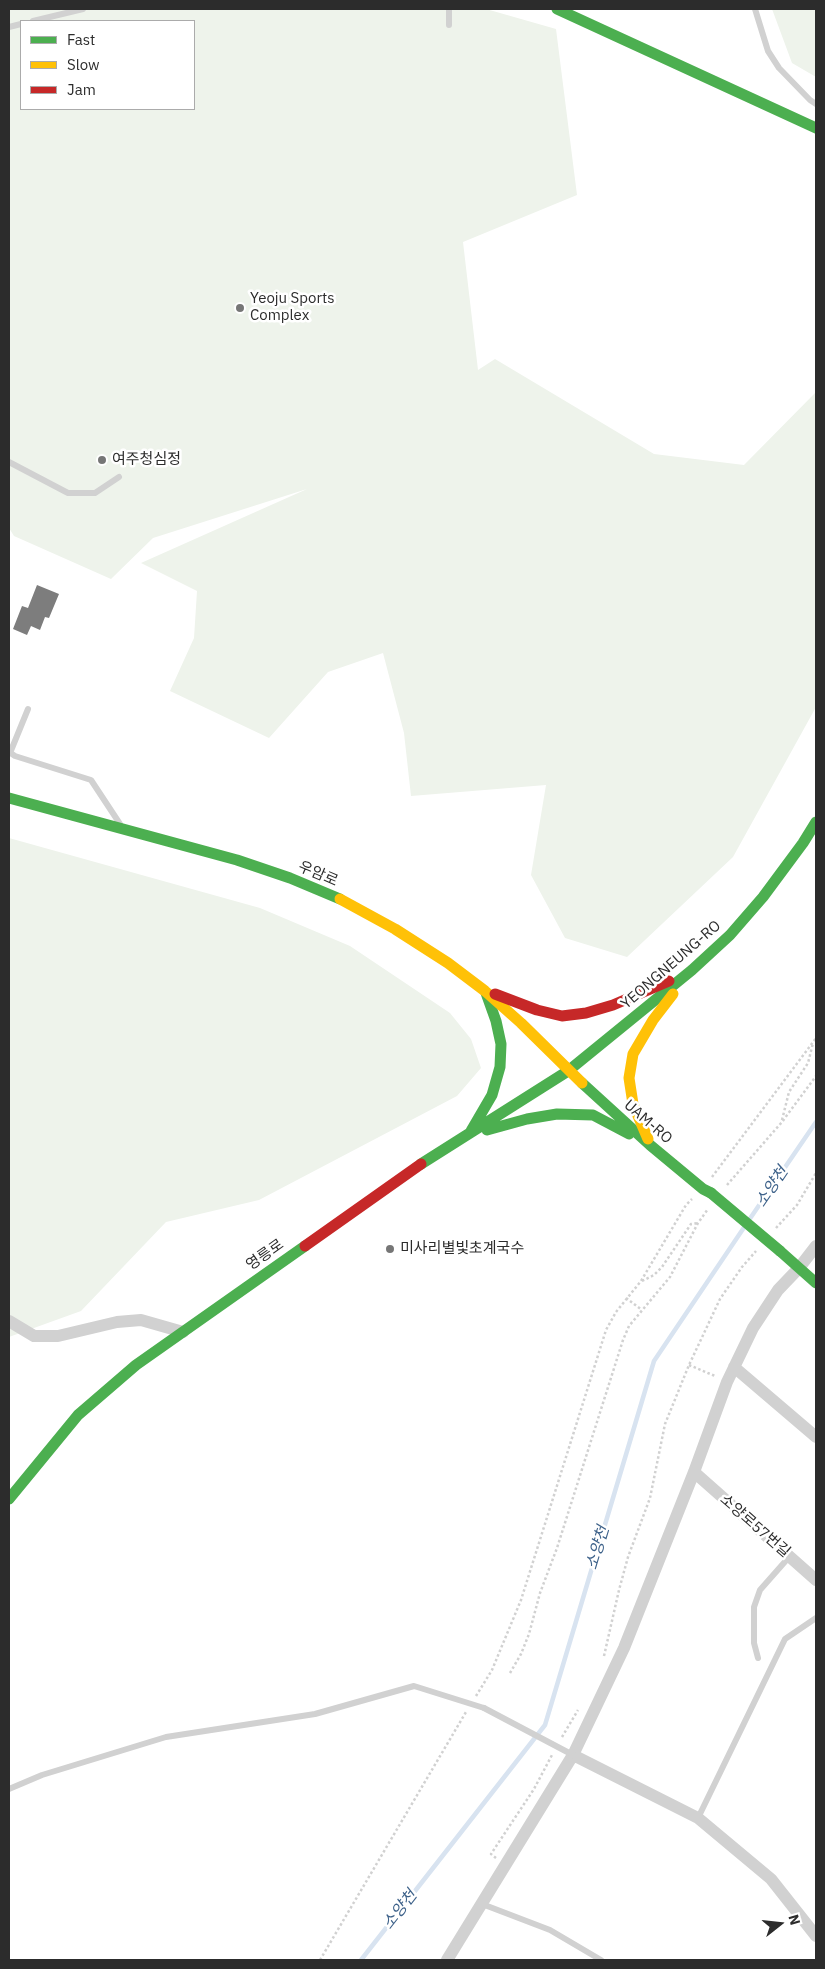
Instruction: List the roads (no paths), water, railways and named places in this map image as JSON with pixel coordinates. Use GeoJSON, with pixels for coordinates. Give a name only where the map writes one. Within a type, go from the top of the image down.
{"type":"FeatureCollection","features":[{"type":"Feature","properties":{"kind":"main road"},"geometry":{"type":"LineString","coordinates":[[557,9],[816,128]]}},
{"type":"Feature","properties":{"kind":"main road","name":"우암로"},"geometry":{"type":"LineString","coordinates":[[9,798],[237,860],[290,878],[344,901],[425,948],[484,991],[521,1023],[568,1071]]}},
{"type":"Feature","properties":{"kind":"main road","name":"YEONGNEUNG-RO"},"geometry":{"type":"LineString","coordinates":[[568,1071],[692,970],[730,935],[764,897],[816,822]]}},
{"type":"Feature","properties":{"kind":"main road"},"geometry":{"type":"LineString","coordinates":[[484,991],[537,1010],[562,1016],[586,1013],[613,1005],[692,970]]}},
{"type":"Feature","properties":{"kind":"main road"},"geometry":{"type":"LineString","coordinates":[[650,1144],[633,1104],[629,1078],[633,1054],[653,1020],[692,970]]}},
{"type":"Feature","properties":{"kind":"main road"},"geometry":{"type":"LineString","coordinates":[[469,1134],[492,1095],[500,1068],[501,1044],[496,1020],[484,991]]}},
{"type":"Feature","properties":{"kind":"main road","name":"영릉로"},"geometry":{"type":"LineString","coordinates":[[9,1499],[78,1415],[136,1365],[421,1164],[568,1071]]}},
{"type":"Feature","properties":{"kind":"main road","name":"UAM-RO"},"geometry":{"type":"LineString","coordinates":[[568,1071],[650,1144],[712,1191],[799,1268]]}},
{"type":"Feature","properties":{"kind":"main road"},"geometry":{"type":"LineString","coordinates":[[469,1134],[527,1119],[557,1114],[593,1115],[650,1144]]}},
{"type":"Feature","properties":{"kind":"main road"},"geometry":{"type":"LineString","coordinates":[[799,1268],[816,1283]]}},
{"type":"Feature","properties":{"kind":"street"},"geometry":{"type":"LineString","coordinates":[[447,1960],[573,1755],[624,1648],[694,1472],[727,1382],[753,1328],[778,1290],[799,1268],[816,1246]]}},
{"type":"Feature","properties":{"kind":"street"},"geometry":{"type":"LineString","coordinates":[[9,1322],[34,1336],[58,1336],[117,1322],[141,1320],[182,1332]]}},
{"type":"Feature","properties":{"kind":"street"},"geometry":{"type":"LineString","coordinates":[[734,1366],[816,1437]]}},
{"type":"Feature","properties":{"kind":"street","name":"소양로57번길"},"geometry":{"type":"LineString","coordinates":[[694,1472],[816,1580]]}},
{"type":"Feature","properties":{"kind":"street"},"geometry":{"type":"LineString","coordinates":[[573,1755],[698,1818],[771,1879],[816,1936]]}},
{"type":"Feature","properties":{"kind":"lane"},"geometry":{"type":"LineString","coordinates":[[37,20],[82,9]]}},
{"type":"Feature","properties":{"kind":"lane"},"geometry":{"type":"LineString","coordinates":[[449,9],[449,25]]}},
{"type":"Feature","properties":{"kind":"lane"},"geometry":{"type":"LineString","coordinates":[[755,9],[768,51],[779,68],[816,104]]}},
{"type":"Feature","properties":{"kind":"lane"},"geometry":{"type":"LineString","coordinates":[[9,462],[68,493],[95,493],[119,477]]}},
{"type":"Feature","properties":{"kind":"lane"},"geometry":{"type":"LineString","coordinates":[[28,709],[9,752],[15,756],[91,780],[124,829]]}},
{"type":"Feature","properties":{"kind":"lane"},"geometry":{"type":"LineString","coordinates":[[758,1658],[754,1644],[754,1607],[760,1590],[790,1556]]}},
{"type":"Feature","properties":{"kind":"lane"},"geometry":{"type":"LineString","coordinates":[[698,1818],[785,1638],[816,1618]]}},
{"type":"Feature","properties":{"kind":"lane"},"geometry":{"type":"LineString","coordinates":[[9,1789],[42,1775],[166,1737],[314,1714],[414,1686],[484,1708],[573,1755]]}},
{"type":"Feature","properties":{"kind":"lane"},"geometry":{"type":"LineString","coordinates":[[482,1904],[550,1930],[601,1960]]}},
{"type":"Feature","properties":{"kind":"waterway","name":"소양천"},"geometry":{"type":"LineString","coordinates":[[749,1220],[816,1122]]}},
{"type":"Feature","properties":{"kind":"waterway","name":"소양천"},"geometry":{"type":"LineString","coordinates":[[361,1960],[545,1725],[654,1361],[745,1226]]}},
{"type":"Feature","properties":{"kind":"place","name":"Yeoju Sports Complex"},"geometry":{"type":"Point","coordinates":[240,308]}},
{"type":"Feature","properties":{"kind":"place","name":"여주청심정"},"geometry":{"type":"Point","coordinates":[102,460]}},
{"type":"Feature","properties":{"kind":"place","name":"미사리별빛초계국수"},"geometry":{"type":"Point","coordinates":[390,1249]}}]}
